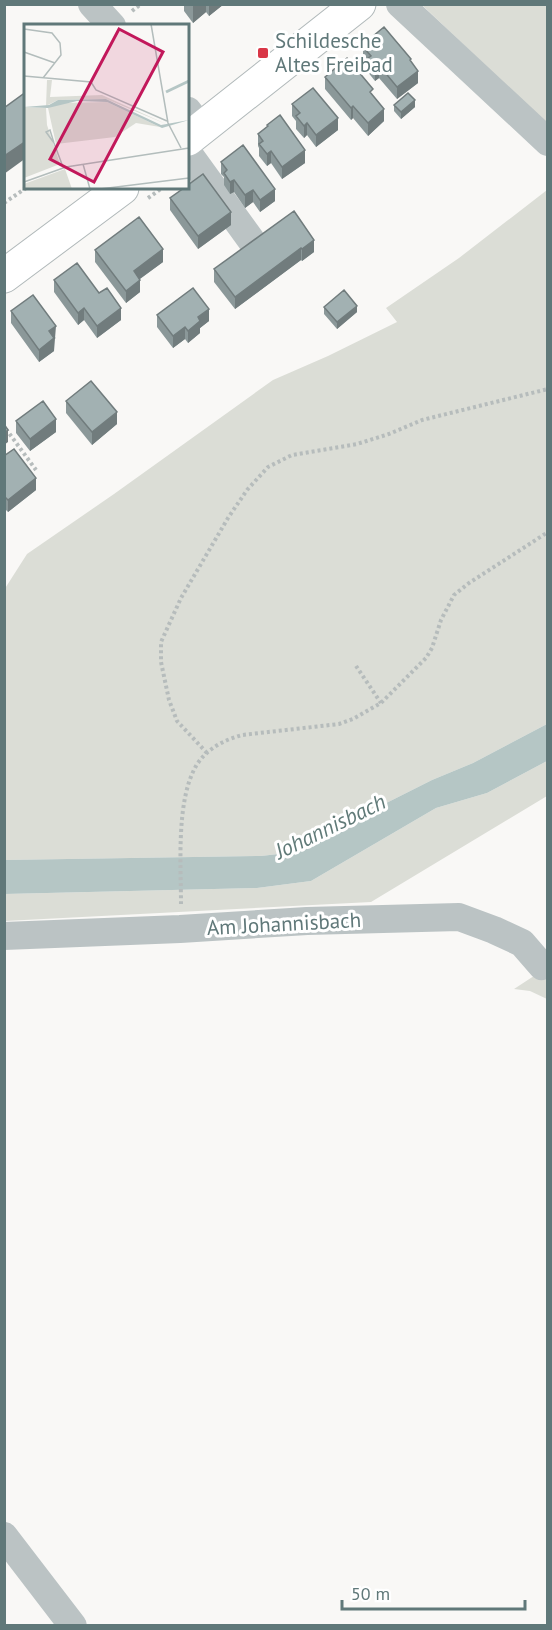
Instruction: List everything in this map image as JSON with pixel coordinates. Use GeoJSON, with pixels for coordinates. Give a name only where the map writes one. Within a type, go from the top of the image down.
{"type":"FeatureCollection","features":[{"type":"Feature","properties":{"kind":"main road"},"geometry":{"type":"LineString","coordinates":[[191,133],[359,4]]}},
{"type":"Feature","properties":{"kind":"main road"},"geometry":{"type":"LineString","coordinates":[[4,276],[121,189]]}},
{"type":"Feature","properties":{"kind":"street"},"geometry":{"type":"LineString","coordinates":[[92,4],[110,24]]}},
{"type":"Feature","properties":{"kind":"street"},"geometry":{"type":"LineString","coordinates":[[400,4],[548,142]]}},
{"type":"Feature","properties":{"kind":"street"},"geometry":{"type":"LineString","coordinates":[[191,133],[251,240]]}},
{"type":"Feature","properties":{"kind":"street","name":"Am Johannisbach"},"geometry":{"type":"LineString","coordinates":[[4,936],[307,921],[459,917],[522,943],[542,966],[548,964]]}},
{"type":"Feature","properties":{"kind":"street"},"geometry":{"type":"LineString","coordinates":[[4,1536],[72,1626]]}},
{"type":"Feature","properties":{"kind":"path"},"geometry":{"type":"LineString","coordinates":[[4,203],[25,189]]}},
{"type":"Feature","properties":{"kind":"path"},"geometry":{"type":"LineString","coordinates":[[207,753],[177,721],[169,700],[160,662],[160,642],[181,598],[228,518],[247,490],[268,467],[292,455],[357,444],[422,420],[548,388]]}},
{"type":"Feature","properties":{"kind":"path"},"geometry":{"type":"LineString","coordinates":[[7,428],[6,430],[36,470]]}},
{"type":"Feature","properties":{"kind":"path"},"geometry":{"type":"LineString","coordinates":[[181,905],[182,823],[187,787],[196,765],[207,753],[227,739],[242,735],[339,724],[381,703],[426,658],[454,595],[548,532]]}},
{"type":"Feature","properties":{"kind":"path"},"geometry":{"type":"LineString","coordinates":[[356,666],[381,703]]}},
{"type":"Feature","properties":{"kind":"shaded area"},"geometry":{"type":"Polygon","coordinates":[[[421,4],[547,5],[547,124],[421,4]]]}},
{"type":"Feature","properties":{"kind":"shaded area"},"geometry":{"type":"Polygon","coordinates":[[[547,190],[547,724],[473,763],[432,780],[287,853],[261,856],[5,860],[4,590],[27,554],[273,380],[397,322],[386,308],[459,258],[547,190]]]}},
{"type":"Feature","properties":{"kind":"shaded area"},"geometry":{"type":"Polygon","coordinates":[[[547,724],[547,761],[487,793],[436,808],[311,881],[257,888],[5,894],[5,860],[261,856],[287,853],[432,780],[473,763],[547,724]]]}},
{"type":"Feature","properties":{"kind":"shaded area"},"geometry":{"type":"Polygon","coordinates":[[[547,761],[547,796],[371,902],[5,921],[5,894],[257,888],[311,881],[436,808],[487,793],[547,761]]]}},
{"type":"Feature","properties":{"kind":"shaded area"},"geometry":{"type":"Polygon","coordinates":[[[540,972],[547,981],[547,999],[530,991],[514,989],[540,972]]]}},
{"type":"Feature","properties":{"kind":"building"},"geometry":{"type":"Polygon","coordinates":[[[384,27],[418,71],[397,87],[379,65],[375,69],[367,59],[371,56],[363,47],[384,27]]]}},
{"type":"Feature","properties":{"kind":"building"},"geometry":{"type":"Polygon","coordinates":[[[347,58],[373,89],[370,92],[384,109],[368,123],[353,106],[351,108],[325,77],[347,58]]]}},
{"type":"Feature","properties":{"kind":"building"},"geometry":{"type":"Polygon","coordinates":[[[313,88],[338,118],[316,135],[307,123],[304,126],[296,116],[300,113],[292,104],[313,88]]]}},
{"type":"Feature","properties":{"kind":"building"},"geometry":{"type":"Polygon","coordinates":[[[24,93],[24,142],[4,156],[4,108],[24,93]]]}},
{"type":"Feature","properties":{"kind":"building"},"geometry":{"type":"Polygon","coordinates":[[[408,93],[415,100],[401,112],[394,105],[408,93]]]}},
{"type":"Feature","properties":{"kind":"building"},"geometry":{"type":"Polygon","coordinates":[[[280,115],[305,150],[282,167],[271,151],[267,154],[259,144],[263,141],[258,134],[280,115]]]}},
{"type":"Feature","properties":{"kind":"building"},"geometry":{"type":"Polygon","coordinates":[[[243,145],[275,189],[260,200],[253,190],[245,195],[234,180],[230,182],[224,173],[227,170],[221,162],[243,145]]]}},
{"type":"Feature","properties":{"kind":"building"},"geometry":{"type":"Polygon","coordinates":[[[203,174],[231,212],[198,236],[170,198],[183,189],[189,189],[189,184],[203,174]]]}},
{"type":"Feature","properties":{"kind":"building"},"geometry":{"type":"Polygon","coordinates":[[[294,211],[314,240],[235,297],[214,269],[294,211]]]}},
{"type":"Feature","properties":{"kind":"building"},"geometry":{"type":"Polygon","coordinates":[[[139,217],[163,249],[134,271],[140,280],[126,291],[95,250],[139,217]]]}},
{"type":"Feature","properties":{"kind":"building"},"geometry":{"type":"Polygon","coordinates":[[[77,263],[99,293],[107,288],[121,308],[97,326],[84,308],[78,313],[54,280],[77,263]]]}},
{"type":"Feature","properties":{"kind":"building"},"geometry":{"type":"Polygon","coordinates":[[[193,288],[209,309],[198,317],[200,321],[188,331],[185,327],[173,336],[157,315],[193,288]]]}},
{"type":"Feature","properties":{"kind":"building"},"geometry":{"type":"Polygon","coordinates":[[[344,290],[357,306],[337,322],[324,307],[344,290]]]}},
{"type":"Feature","properties":{"kind":"building"},"geometry":{"type":"Polygon","coordinates":[[[33,295],[56,326],[49,331],[54,338],[39,350],[11,311],[33,295]]]}},
{"type":"Feature","properties":{"kind":"building"},"geometry":{"type":"Polygon","coordinates":[[[91,381],[117,412],[92,432],[66,401],[91,381]]]}},
{"type":"Feature","properties":{"kind":"building"},"geometry":{"type":"Polygon","coordinates":[[[43,401],[56,419],[30,439],[16,421],[43,401]]]}},
{"type":"Feature","properties":{"kind":"building"},"geometry":{"type":"Polygon","coordinates":[[[14,449],[36,478],[8,500],[4,496],[4,456],[14,449]]]}},
{"type":"Feature","properties":{"kind":"place","name":"Schildesche Altes Freibad"},"geometry":{"type":"Point","coordinates":[263,53]}},
{"type":"Feature","properties":{"kind":"water label","name":"Johannisbach"},"geometry":{"type":"Point","coordinates":[330,826]}}]}
